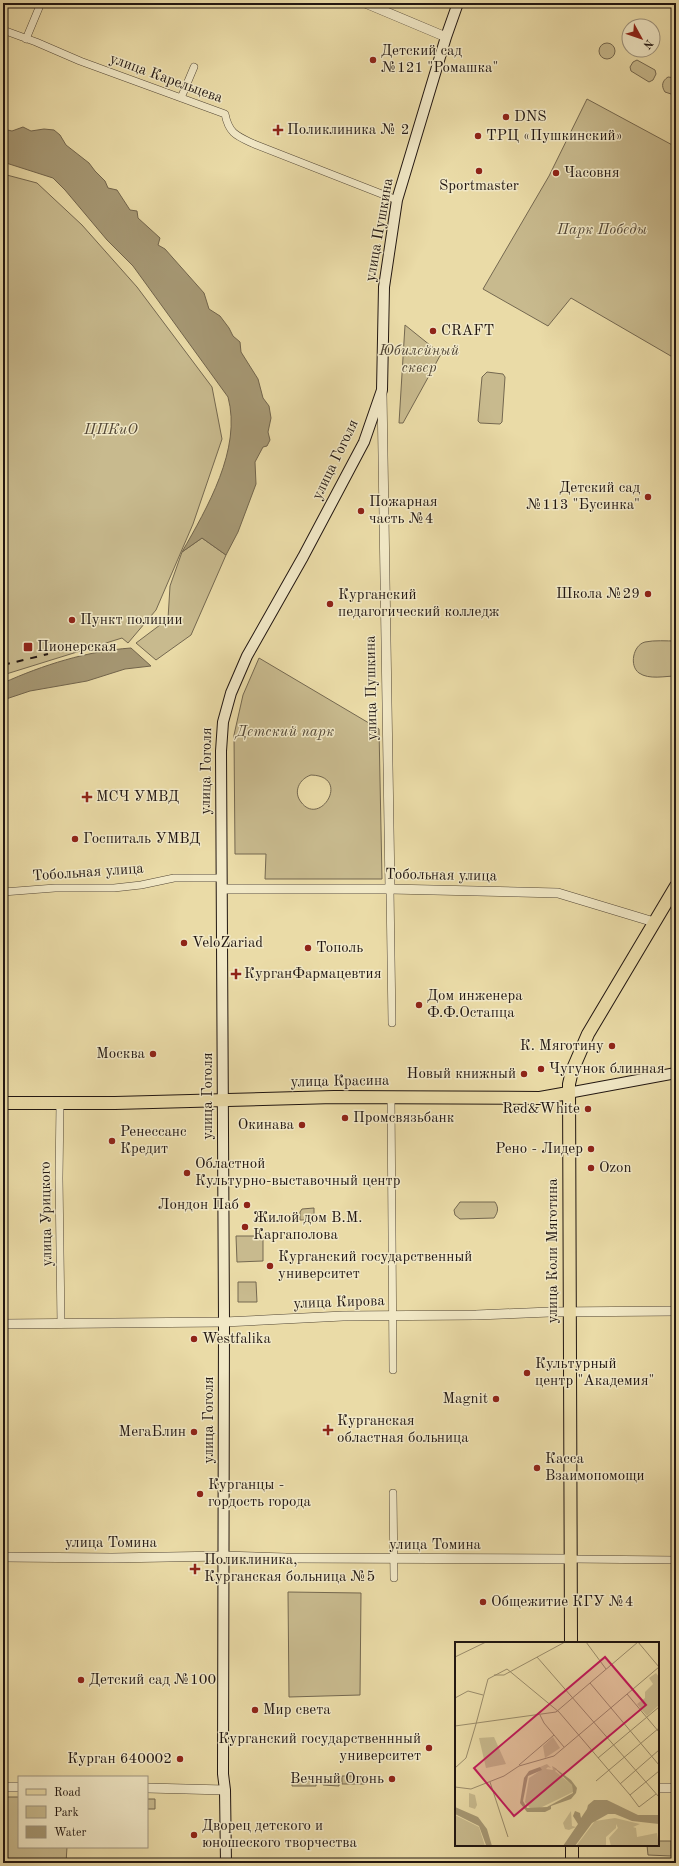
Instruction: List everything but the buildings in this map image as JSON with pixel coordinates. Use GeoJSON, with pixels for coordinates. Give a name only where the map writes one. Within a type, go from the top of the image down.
{"type":"FeatureCollection","features":[{"type":"Feature","properties":{"kind":"main road","name":"улица Пушкина"},"geometry":{"type":"LineString","coordinates":[[382,390],[384,287],[397,200],[446,36],[458,3]]}},
{"type":"Feature","properties":{"kind":"main road","name":"улица Гоголя"},"geometry":{"type":"LineString","coordinates":[[226,1863],[225,1790],[223,1774],[224,1322],[221,751],[223,722],[231,693],[247,656],[303,557],[364,442],[382,390]]}},
{"type":"Feature","properties":{"kind":"main road","name":"улица Коли Мяготина"},"geometry":{"type":"LineString","coordinates":[[571,1642],[568,1093],[572,1071],[579,1052],[676,886]]}},
{"type":"Feature","properties":{"kind":"main road","name":"улица Красина"},"geometry":{"type":"LineString","coordinates":[[3,1103],[60,1104],[334,1097],[540,1098],[676,1073]]}},
{"type":"Feature","properties":{"kind":"main road"},"geometry":{"type":"LineString","coordinates":[[572,1846],[572,1863]]}},
{"type":"Feature","properties":{"kind":"street"},"geometry":{"type":"LineString","coordinates":[[26,39],[41,3]]}},
{"type":"Feature","properties":{"kind":"street"},"geometry":{"type":"LineString","coordinates":[[365,3],[446,36]]}},
{"type":"Feature","properties":{"kind":"street","name":"улица Карельцева"},"geometry":{"type":"LineString","coordinates":[[3,30],[80,61],[225,114],[227,125],[231,130],[235,134],[254,144],[397,200]]}},
{"type":"Feature","properties":{"kind":"street"},"geometry":{"type":"LineString","coordinates":[[181,98],[194,67]]}},
{"type":"Feature","properties":{"kind":"street","name":"улица Пушкина"},"geometry":{"type":"LineString","coordinates":[[382,390],[392,1023]]}},
{"type":"Feature","properties":{"kind":"street","name":"Тобольная улица"},"geometry":{"type":"LineString","coordinates":[[3,892],[55,888],[114,888],[141,885],[174,878],[222,878]]}},
{"type":"Feature","properties":{"kind":"street","name":"Тобольная улица"},"geometry":{"type":"LineString","coordinates":[[222,889],[390,889],[558,893],[654,922]]}},
{"type":"Feature","properties":{"kind":"street"},"geometry":{"type":"LineString","coordinates":[[391,1097],[393,1370]]}},
{"type":"Feature","properties":{"kind":"street","name":"улица Урицкого"},"geometry":{"type":"LineString","coordinates":[[60,1104],[59,1178],[61,1324]]}},
{"type":"Feature","properties":{"kind":"street","name":"улица Кирова"},"geometry":{"type":"LineString","coordinates":[[3,1324],[224,1322],[343,1316],[676,1311]]}},
{"type":"Feature","properties":{"kind":"street"},"geometry":{"type":"LineString","coordinates":[[393,1493],[394,1578]]}},
{"type":"Feature","properties":{"kind":"street","name":"улица Томина"},"geometry":{"type":"LineString","coordinates":[[3,1557],[112,1558],[224,1556],[393,1559],[676,1560]]}},
{"type":"Feature","properties":{"kind":"street"},"geometry":{"type":"LineString","coordinates":[[3,1787],[18,1787]]}},
{"type":"Feature","properties":{"kind":"street"},"geometry":{"type":"LineString","coordinates":[[148,1788],[225,1790]]}},
{"type":"Feature","properties":{"kind":"street"},"geometry":{"type":"LineString","coordinates":[[659,1788],[676,1788]]}},
{"type":"Feature","properties":{"kind":"green space"},"geometry":{"type":"Polygon","coordinates":[[[607,43],[613,45],[615,51],[613,57],[607,59],[601,57],[599,51],[601,45],[607,43]]]}},
{"type":"Feature","properties":{"kind":"green space"},"geometry":{"type":"Polygon","coordinates":[[[637,60],[655,70],[656,74],[653,80],[649,82],[631,71],[630,67],[633,62],[637,60]]]}},
{"type":"Feature","properties":{"kind":"green space"},"geometry":{"type":"Polygon","coordinates":[[[668,77],[676,78],[676,92],[671,94],[665,92],[663,88],[663,82],[668,77]]]}},
{"type":"Feature","properties":{"kind":"green space","name":"Парк Победы"},"geometry":{"type":"Polygon","coordinates":[[[587,99],[676,147],[676,359],[571,298],[548,326],[483,289],[549,176],[587,99]]]}},
{"type":"Feature","properties":{"kind":"green space","name":"ЦПКиО"},"geometry":{"type":"Polygon","coordinates":[[[3,174],[37,183],[82,225],[137,287],[212,387],[222,439],[193,524],[156,610],[128,643],[122,638],[3,675],[3,174]]]}},
{"type":"Feature","properties":{"kind":"green space","name":"Юбилейный сквер"},"geometry":{"type":"Polygon","coordinates":[[[405,325],[441,354],[403,423],[399,423],[405,325]]]}},
{"type":"Feature","properties":{"kind":"green space"},"geometry":{"type":"Polygon","coordinates":[[[487,372],[503,374],[505,377],[502,422],[500,424],[480,423],[478,421],[482,377],[487,372]]]}},
{"type":"Feature","properties":{"kind":"green space"},"geometry":{"type":"Polygon","coordinates":[[[202,538],[226,555],[191,635],[156,660],[136,643],[168,619],[170,586],[182,552],[202,538]]]}},
{"type":"Feature","properties":{"kind":"green space"},"geometry":{"type":"Polygon","coordinates":[[[652,641],[676,641],[676,676],[647,676],[636,670],[633,661],[635,651],[641,644],[652,641]]]}},
{"type":"Feature","properties":{"kind":"green space","name":"Детский парк"},"geometry":{"type":"Polygon","coordinates":[[[259,658],[379,729],[382,879],[265,879],[266,854],[235,854],[234,735],[243,695],[259,658]],[[311,775],[303,780],[298,786],[297,790],[301,802],[309,808],[316,809],[323,805],[328,799],[331,791],[329,783],[323,778],[311,775]]]}},
{"type":"Feature","properties":{"kind":"green space"},"geometry":{"type":"Polygon","coordinates":[[[460,1202],[495,1202],[497,1212],[494,1218],[460,1219],[455,1215],[454,1210],[460,1202]]]}},
{"type":"Feature","properties":{"kind":"green space"},"geometry":{"type":"Polygon","coordinates":[[[314,1208],[314,1220],[300,1220],[300,1212],[302,1209],[314,1208]]]}},
{"type":"Feature","properties":{"kind":"green space"},"geometry":{"type":"Polygon","coordinates":[[[236,1236],[263,1236],[263,1261],[237,1262],[236,1236]]]}},
{"type":"Feature","properties":{"kind":"green space"},"geometry":{"type":"Polygon","coordinates":[[[238,1282],[256,1282],[257,1302],[238,1302],[238,1282]]]}},
{"type":"Feature","properties":{"kind":"green space"},"geometry":{"type":"Polygon","coordinates":[[[288,1592],[361,1593],[360,1695],[289,1697],[288,1592]]]}},
{"type":"Feature","properties":{"kind":"green space"},"geometry":{"type":"Polygon","coordinates":[[[342,1776],[365,1776],[365,1784],[342,1784],[342,1776]]]}},
{"type":"Feature","properties":{"kind":"green space"},"geometry":{"type":"Polygon","coordinates":[[[323,1777],[339,1777],[339,1786],[323,1785],[323,1777]]]}},
{"type":"Feature","properties":{"kind":"green space"},"geometry":{"type":"Polygon","coordinates":[[[292,1778],[316,1778],[316,1786],[292,1786],[292,1778]]]}},
{"type":"Feature","properties":{"kind":"green space"},"geometry":{"type":"Polygon","coordinates":[[[3,1797],[18,1797],[18,1848],[67,1848],[66,1863],[3,1863],[3,1797]]]}},
{"type":"Feature","properties":{"kind":"green space"},"geometry":{"type":"Polygon","coordinates":[[[148,1799],[155,1799],[155,1809],[148,1809],[148,1799]]]}},
{"type":"Feature","properties":{"kind":"green space"},"geometry":{"type":"Polygon","coordinates":[[[659,1841],[671,1841],[671,1856],[648,1855],[647,1846],[659,1846],[659,1841]]]}},
{"type":"Feature","properties":{"kind":"water"},"geometry":{"type":"Polygon","coordinates":[[[23,127],[31,131],[44,129],[54,130],[60,135],[66,145],[89,163],[105,181],[108,188],[117,190],[130,210],[137,211],[138,218],[160,238],[158,245],[165,249],[204,293],[209,309],[220,316],[233,336],[240,342],[241,352],[258,379],[263,398],[269,406],[271,418],[268,432],[270,440],[267,446],[263,447],[255,462],[256,484],[238,532],[226,555],[202,538],[182,552],[202,517],[220,478],[230,437],[231,417],[228,397],[133,266],[107,240],[65,190],[53,178],[3,162],[3,129],[12,131],[23,127]]]}},
{"type":"Feature","properties":{"kind":"water"},"geometry":{"type":"Polygon","coordinates":[[[131,648],[151,666],[125,669],[87,681],[30,691],[3,700],[3,683],[18,676],[49,665],[98,652],[131,648]]]}},
{"type":"Feature","properties":{"kind":"railway"},"geometry":{"type":"LineString","coordinates":[[3,665],[48,654]]}},
{"type":"Feature","properties":{"kind":"place","name":"Детский сад №121 \"Ромашка\""},"geometry":{"type":"Point","coordinates":[373,60]}},
{"type":"Feature","properties":{"kind":"place","name":"DNS"},"geometry":{"type":"Point","coordinates":[506,117]}},
{"type":"Feature","properties":{"kind":"place","name":"Поликлиника № 2"},"geometry":{"type":"Point","coordinates":[278,130]}},
{"type":"Feature","properties":{"kind":"place","name":"ТРЦ «Пушкинский»"},"geometry":{"type":"Point","coordinates":[478,136]}},
{"type":"Feature","properties":{"kind":"place","name":"Sportmaster"},"geometry":{"type":"Point","coordinates":[479,171]}},
{"type":"Feature","properties":{"kind":"place","name":"Часовня"},"geometry":{"type":"Point","coordinates":[556,173]}},
{"type":"Feature","properties":{"kind":"place","name":"CRAFT"},"geometry":{"type":"Point","coordinates":[433,331]}},
{"type":"Feature","properties":{"kind":"place","name":"Детский сад №113 \"Бусинка\""},"geometry":{"type":"Point","coordinates":[648,497]}},
{"type":"Feature","properties":{"kind":"place","name":"Пожарная часть №4"},"geometry":{"type":"Point","coordinates":[361,511]}},
{"type":"Feature","properties":{"kind":"place","name":"Школа №29"},"geometry":{"type":"Point","coordinates":[648,594]}},
{"type":"Feature","properties":{"kind":"place","name":"Курганский педагогический колледж"},"geometry":{"type":"Point","coordinates":[330,604]}},
{"type":"Feature","properties":{"kind":"place","name":"Пункт полиции"},"geometry":{"type":"Point","coordinates":[72,620]}},
{"type":"Feature","properties":{"kind":"place","name":"Пионерская"},"geometry":{"type":"Point","coordinates":[28,647]}},
{"type":"Feature","properties":{"kind":"place","name":"МСЧ УМВД"},"geometry":{"type":"Point","coordinates":[87,797]}},
{"type":"Feature","properties":{"kind":"place","name":"Госпиталь УМВД"},"geometry":{"type":"Point","coordinates":[75,839]}},
{"type":"Feature","properties":{"kind":"place","name":"VeloZariad"},"geometry":{"type":"Point","coordinates":[184,943]}},
{"type":"Feature","properties":{"kind":"place","name":"Тополь"},"geometry":{"type":"Point","coordinates":[308,948]}},
{"type":"Feature","properties":{"kind":"place","name":"КурганФармацевтия"},"geometry":{"type":"Point","coordinates":[236,974]}},
{"type":"Feature","properties":{"kind":"place","name":"Дом инженера Ф.Ф.Остапца"},"geometry":{"type":"Point","coordinates":[419,1005]}},
{"type":"Feature","properties":{"kind":"place","name":"К. Мяготину"},"geometry":{"type":"Point","coordinates":[612,1046]}},
{"type":"Feature","properties":{"kind":"place","name":"Москва"},"geometry":{"type":"Point","coordinates":[153,1054]}},
{"type":"Feature","properties":{"kind":"place","name":"Чугунок блинная"},"geometry":{"type":"Point","coordinates":[541,1069]}},
{"type":"Feature","properties":{"kind":"place","name":"Новый книжный"},"geometry":{"type":"Point","coordinates":[524,1074]}},
{"type":"Feature","properties":{"kind":"place","name":"Red&White"},"geometry":{"type":"Point","coordinates":[588,1109]}},
{"type":"Feature","properties":{"kind":"place","name":"Промсвязьбанк"},"geometry":{"type":"Point","coordinates":[345,1118]}},
{"type":"Feature","properties":{"kind":"place","name":"Окинава"},"geometry":{"type":"Point","coordinates":[302,1125]}},
{"type":"Feature","properties":{"kind":"place","name":"Ренессанс Кредит"},"geometry":{"type":"Point","coordinates":[112,1141]}},
{"type":"Feature","properties":{"kind":"place","name":"Рено - Лидер"},"geometry":{"type":"Point","coordinates":[591,1149]}},
{"type":"Feature","properties":{"kind":"place","name":"Ozon"},"geometry":{"type":"Point","coordinates":[591,1168]}},
{"type":"Feature","properties":{"kind":"place","name":"Областной Культурно-выставочный центр"},"geometry":{"type":"Point","coordinates":[187,1173]}},
{"type":"Feature","properties":{"kind":"place","name":"Лондон Паб"},"geometry":{"type":"Point","coordinates":[247,1205]}},
{"type":"Feature","properties":{"kind":"place","name":"Жилой дом В.М. Каргаполова"},"geometry":{"type":"Point","coordinates":[245,1227]}},
{"type":"Feature","properties":{"kind":"place","name":"Курганский государственный университет"},"geometry":{"type":"Point","coordinates":[270,1266]}},
{"type":"Feature","properties":{"kind":"place","name":"Westfalika"},"geometry":{"type":"Point","coordinates":[194,1339]}},
{"type":"Feature","properties":{"kind":"place","name":"Культурный центр \"Академия\""},"geometry":{"type":"Point","coordinates":[527,1373]}},
{"type":"Feature","properties":{"kind":"place","name":"Magnit"},"geometry":{"type":"Point","coordinates":[496,1399]}},
{"type":"Feature","properties":{"kind":"place","name":"Курганская областная больница"},"geometry":{"type":"Point","coordinates":[328,1430]}},
{"type":"Feature","properties":{"kind":"place","name":"МегаБлин"},"geometry":{"type":"Point","coordinates":[194,1432]}},
{"type":"Feature","properties":{"kind":"place","name":"Касса Взаимопомощи"},"geometry":{"type":"Point","coordinates":[537,1468]}},
{"type":"Feature","properties":{"kind":"place","name":"Курганцы - гордость города"},"geometry":{"type":"Point","coordinates":[200,1494]}},
{"type":"Feature","properties":{"kind":"place","name":"Поликлиника, Курганская больница №5"},"geometry":{"type":"Point","coordinates":[195,1569]}},
{"type":"Feature","properties":{"kind":"place","name":"Общежитие КГУ №4"},"geometry":{"type":"Point","coordinates":[483,1602]}},
{"type":"Feature","properties":{"kind":"place","name":"Детский сад №100"},"geometry":{"type":"Point","coordinates":[81,1680]}},
{"type":"Feature","properties":{"kind":"place","name":"Мир света"},"geometry":{"type":"Point","coordinates":[255,1710]}},
{"type":"Feature","properties":{"kind":"place","name":"Курганский государственнный университет"},"geometry":{"type":"Point","coordinates":[429,1748]}},
{"type":"Feature","properties":{"kind":"place","name":"Курган 640002"},"geometry":{"type":"Point","coordinates":[180,1759]}},
{"type":"Feature","properties":{"kind":"place","name":"Вечный Огонь"},"geometry":{"type":"Point","coordinates":[392,1779]}},
{"type":"Feature","properties":{"kind":"place","name":"Дворец детского и юношеского творчества"},"geometry":{"type":"Point","coordinates":[194,1835]}}]}
